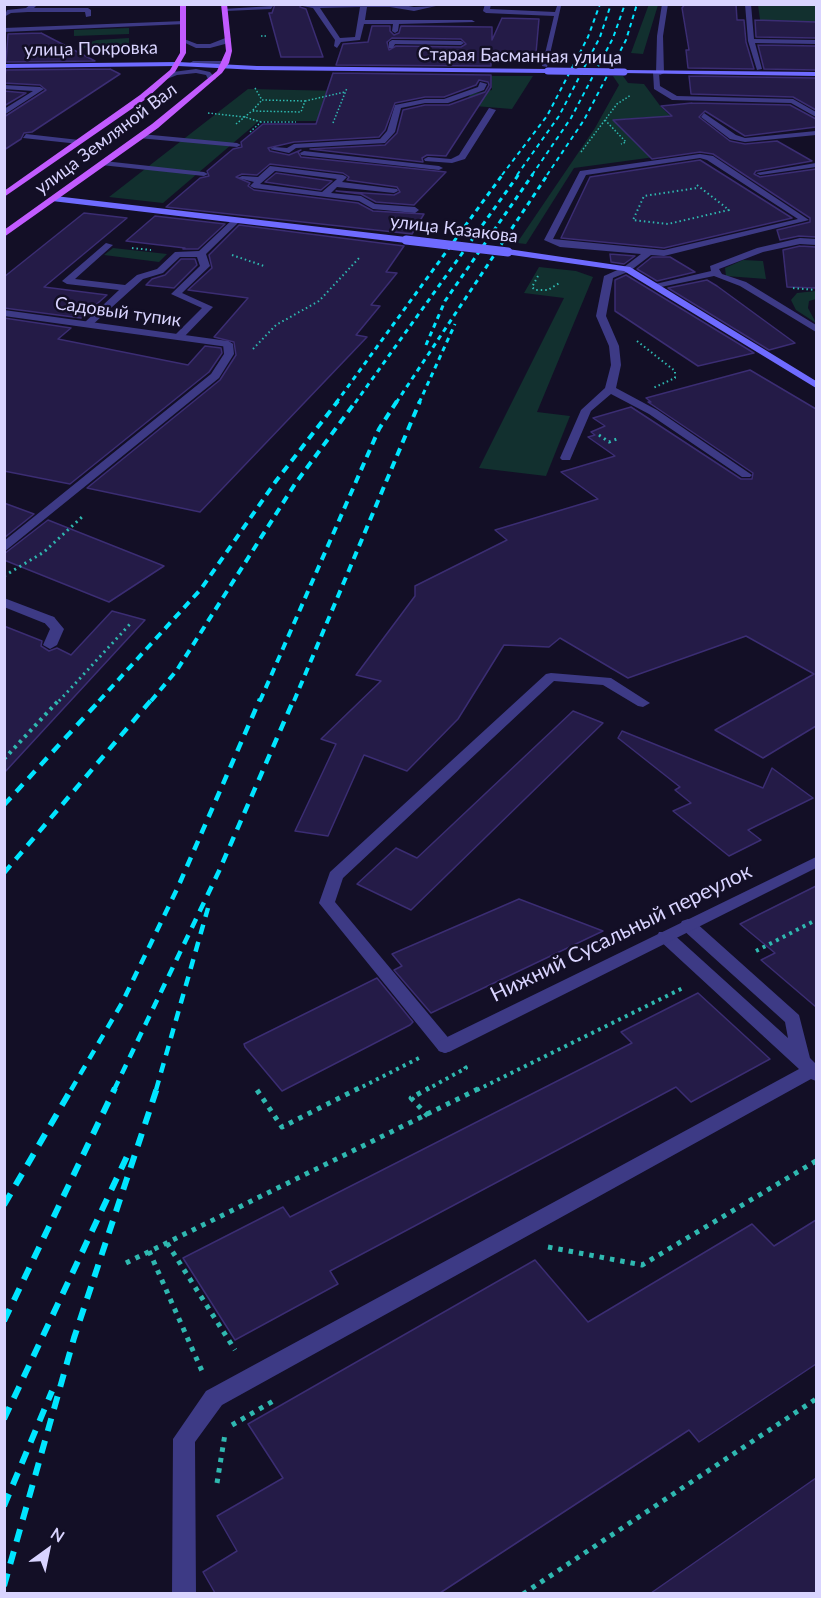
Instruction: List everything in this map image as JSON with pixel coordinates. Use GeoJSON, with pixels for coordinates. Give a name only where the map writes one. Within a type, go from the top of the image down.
{"type":"FeatureCollection","features":[{"type":"Feature","properties":{"kind":"main road"},"geometry":{"type":"LineString","coordinates":[[178,64],[184,41],[183,4]]}},
{"type":"Feature","properties":{"kind":"main road"},"geometry":{"type":"LineString","coordinates":[[225,7],[228,39],[225,65]]}},
{"type":"Feature","properties":{"kind":"main road","name":"Старая Басманная улица"},"geometry":{"type":"LineString","coordinates":[[225,65],[388,61],[548,68],[816,74]]}},
{"type":"Feature","properties":{"kind":"main road","name":"улица Земляной Вал"},"geometry":{"type":"LineString","coordinates":[[4,195],[167,77],[178,64]]}},
{"type":"Feature","properties":{"kind":"main road","name":"Старая Басманная улица"},"geometry":{"type":"LineString","coordinates":[[225,65],[483,77],[548,68]]}},
{"type":"Feature","properties":{"kind":"main road","name":"улица Покровка"},"geometry":{"type":"LineString","coordinates":[[4,66],[225,65]]}},
{"type":"Feature","properties":{"kind":"main road","name":"улица Земляной Вал"},"geometry":{"type":"LineString","coordinates":[[4,234],[141,136],[213,79],[225,65]]}},
{"type":"Feature","properties":{"kind":"main road","name":"Старая Басманная улица"},"geometry":{"type":"LineString","coordinates":[[658,71],[816,69]]}},
{"type":"Feature","properties":{"kind":"main road","name":"улица Казакова"},"geometry":{"type":"LineString","coordinates":[[55,199],[508,252],[627,269],[816,385]]}},
{"type":"Feature","properties":{"kind":"street"},"geometry":{"type":"LineString","coordinates":[[27,10],[35,4]]}},
{"type":"Feature","properties":{"kind":"street"},"geometry":{"type":"LineString","coordinates":[[488,4],[486,11],[557,15]]}},
{"type":"Feature","properties":{"kind":"street"},"geometry":{"type":"LineString","coordinates":[[548,68],[560,4]]}},
{"type":"Feature","properties":{"kind":"street"},"geometry":{"type":"LineString","coordinates":[[665,4],[660,36],[657,87],[668,95],[684,99],[793,100],[816,115]]}},
{"type":"Feature","properties":{"kind":"street"},"geometry":{"type":"LineString","coordinates":[[748,4],[751,41],[759,69]]}},
{"type":"Feature","properties":{"kind":"street"},"geometry":{"type":"LineString","coordinates":[[314,5],[337,43],[358,39],[364,5]]}},
{"type":"Feature","properties":{"kind":"street"},"geometry":{"type":"LineString","coordinates":[[305,6],[364,5],[414,9],[434,6]]}},
{"type":"Feature","properties":{"kind":"street"},"geometry":{"type":"LineString","coordinates":[[225,7],[271,7]]}},
{"type":"Feature","properties":{"kind":"street"},"geometry":{"type":"LineString","coordinates":[[4,15],[9,11],[88,10],[88,16]]}},
{"type":"Feature","properties":{"kind":"street"},"geometry":{"type":"LineString","coordinates":[[361,22],[472,22]]}},
{"type":"Feature","properties":{"kind":"street"},"geometry":{"type":"LineString","coordinates":[[395,31],[396,22]]}},
{"type":"Feature","properties":{"kind":"street"},"geometry":{"type":"LineString","coordinates":[[4,30],[184,23]]}},
{"type":"Feature","properties":{"kind":"street"},"geometry":{"type":"LineString","coordinates":[[184,41],[203,46],[218,45],[228,39]]}},
{"type":"Feature","properties":{"kind":"street"},"geometry":{"type":"LineString","coordinates":[[751,41],[816,42]]}},
{"type":"Feature","properties":{"kind":"street"},"geometry":{"type":"LineString","coordinates":[[392,43],[460,44]]}},
{"type":"Feature","properties":{"kind":"street"},"geometry":{"type":"LineString","coordinates":[[167,77],[175,73],[196,71],[208,73],[213,79]]}},
{"type":"Feature","properties":{"kind":"street"},"geometry":{"type":"LineString","coordinates":[[289,151],[294,146],[382,144],[391,132],[398,107],[425,101],[445,101],[481,88],[483,77]]}},
{"type":"Feature","properties":{"kind":"street"},"geometry":{"type":"LineString","coordinates":[[4,87],[40,88],[4,113]]}},
{"type":"Feature","properties":{"kind":"street"},"geometry":{"type":"LineString","coordinates":[[684,99],[691,104]]}},
{"type":"Feature","properties":{"kind":"street"},"geometry":{"type":"LineString","coordinates":[[377,161],[383,155],[452,161],[462,157],[492,110]]}},
{"type":"Feature","properties":{"kind":"street"},"geometry":{"type":"LineString","coordinates":[[704,115],[738,139],[752,141],[816,133]]}},
{"type":"Feature","properties":{"kind":"street"},"geometry":{"type":"LineString","coordinates":[[26,136],[79,142]]}},
{"type":"Feature","properties":{"kind":"street"},"geometry":{"type":"LineString","coordinates":[[141,136],[237,146]]}},
{"type":"Feature","properties":{"kind":"street"},"geometry":{"type":"LineString","coordinates":[[779,137],[789,143]]}},
{"type":"Feature","properties":{"kind":"street"},"geometry":{"type":"LineString","coordinates":[[274,149],[439,168]]}},
{"type":"Feature","properties":{"kind":"street"},"geometry":{"type":"LineString","coordinates":[[566,458],[586,410],[610,390],[616,365],[614,346],[601,315],[609,276],[627,269],[648,253],[668,253],[806,219],[707,157],[588,172],[580,176],[549,241],[648,253]]}},
{"type":"Feature","properties":{"kind":"street"},"geometry":{"type":"LineString","coordinates":[[104,163],[204,174]]}},
{"type":"Feature","properties":{"kind":"street"},"geometry":{"type":"LineString","coordinates":[[760,173],[816,165]]}},
{"type":"Feature","properties":{"kind":"street"},"geometry":{"type":"LineString","coordinates":[[325,194],[343,177],[273,168],[254,186],[361,199],[373,206],[415,210]]}},
{"type":"Feature","properties":{"kind":"street"},"geometry":{"type":"LineString","coordinates":[[242,178],[260,180]]}},
{"type":"Feature","properties":{"kind":"street"},"geometry":{"type":"LineString","coordinates":[[335,184],[394,191]]}},
{"type":"Feature","properties":{"kind":"street"},"geometry":{"type":"LineString","coordinates":[[87,325],[140,277],[159,271],[178,254],[201,254],[237,220]]}},
{"type":"Feature","properties":{"kind":"street"},"geometry":{"type":"LineString","coordinates":[[715,273],[713,268],[718,265],[760,250],[800,241],[816,242]]}},
{"type":"Feature","properties":{"kind":"street"},"geometry":{"type":"LineString","coordinates":[[109,245],[67,281],[127,288]]}},
{"type":"Feature","properties":{"kind":"street"},"geometry":{"type":"LineString","coordinates":[[178,337],[208,307],[176,294],[205,266],[201,254]]}},
{"type":"Feature","properties":{"kind":"street"},"geometry":{"type":"LineString","coordinates":[[656,285],[715,273],[727,280],[743,284],[816,329]]}},
{"type":"Feature","properties":{"kind":"street","name":"Садовый тупик"},"geometry":{"type":"LineString","coordinates":[[4,313],[228,344],[229,354],[215,376],[4,548]]}},
{"type":"Feature","properties":{"kind":"street"},"geometry":{"type":"LineString","coordinates":[[610,390],[653,412],[746,475]]}},
{"type":"Feature","properties":{"kind":"street"},"geometry":{"type":"LineString","coordinates":[[4,602],[49,620],[57,629],[50,645]]}},
{"type":"Feature","properties":{"kind":"street"},"geometry":{"type":"LineString","coordinates":[[445,1046],[327,903],[336,876],[551,677],[606,681],[643,703]]}},
{"type":"Feature","properties":{"kind":"street","name":"Нижний Сусальный переулок"},"geometry":{"type":"LineString","coordinates":[[445,1046],[816,862]]}},
{"type":"Feature","properties":{"kind":"street"},"geometry":{"type":"LineString","coordinates":[[688,925],[793,1019],[810,1068]]}},
{"type":"Feature","properties":{"kind":"street"},"geometry":{"type":"LineString","coordinates":[[665,936],[810,1068]]}},
{"type":"Feature","properties":{"kind":"street"},"geometry":{"type":"LineString","coordinates":[[184,1593],[184,1439],[214,1398],[810,1068]]}},
{"type":"Feature","properties":{"kind":"path"},"geometry":{"type":"LineString","coordinates":[[261,36],[267,36]]}},
{"type":"Feature","properties":{"kind":"path"},"geometry":{"type":"LineString","coordinates":[[253,85],[262,100]]}},
{"type":"Feature","properties":{"kind":"path"},"geometry":{"type":"LineString","coordinates":[[305,101],[301,112],[252,111],[262,100],[305,101],[346,91]]}},
{"type":"Feature","properties":{"kind":"path"},"geometry":{"type":"LineString","coordinates":[[575,160],[617,104],[634,93]]}},
{"type":"Feature","properties":{"kind":"path"},"geometry":{"type":"LineString","coordinates":[[208,113],[245,117],[261,122]]}},
{"type":"Feature","properties":{"kind":"path"},"geometry":{"type":"LineString","coordinates":[[605,120],[626,142],[616,146]]}},
{"type":"Feature","properties":{"kind":"path"},"geometry":{"type":"LineString","coordinates":[[697,186],[729,210],[671,224],[633,220],[644,196],[697,186]]}},
{"type":"Feature","properties":{"kind":"path"},"geometry":{"type":"LineString","coordinates":[[109,245],[178,254]]}},
{"type":"Feature","properties":{"kind":"path"},"geometry":{"type":"LineString","coordinates":[[240,256],[264,266]]}},
{"type":"Feature","properties":{"kind":"path"},"geometry":{"type":"LineString","coordinates":[[248,355],[276,325],[319,301],[354,263]]}},
{"type":"Feature","properties":{"kind":"path"},"geometry":{"type":"LineString","coordinates":[[540,272],[532,286],[535,290],[548,290],[565,281]]}},
{"type":"Feature","properties":{"kind":"path"},"geometry":{"type":"LineString","coordinates":[[609,335],[636,340],[675,371],[675,378],[627,399]]}},
{"type":"Feature","properties":{"kind":"path"},"geometry":{"type":"LineString","coordinates":[[600,435],[609,442],[617,440]]}},
{"type":"Feature","properties":{"kind":"path"},"geometry":{"type":"LineString","coordinates":[[4,759],[131,623]]}},
{"type":"Feature","properties":{"kind":"path"},"geometry":{"type":"LineString","coordinates":[[731,963],[816,920]]}},
{"type":"Feature","properties":{"kind":"path"},"geometry":{"type":"LineString","coordinates":[[126,1263],[428,1116],[709,975]]}},
{"type":"Feature","properties":{"kind":"path"},"geometry":{"type":"LineString","coordinates":[[257,1090],[282,1127],[445,1046],[466,1068],[411,1098],[428,1116]]}},
{"type":"Feature","properties":{"kind":"path"},"geometry":{"type":"LineString","coordinates":[[544,1247],[642,1265],[816,1161]]}},
{"type":"Feature","properties":{"kind":"path"},"geometry":{"type":"LineString","coordinates":[[167,1243],[235,1350]]}},
{"type":"Feature","properties":{"kind":"path"},"geometry":{"type":"LineString","coordinates":[[149,1251],[198,1362]]}},
{"type":"Feature","properties":{"kind":"path"},"geometry":{"type":"LineString","coordinates":[[226,1428],[279,1398]]}},
{"type":"Feature","properties":{"kind":"path"},"geometry":{"type":"LineString","coordinates":[[524,1593],[816,1399]]}},
{"type":"Feature","properties":{"kind":"green space"},"geometry":{"type":"Polygon","coordinates":[[[649,4],[658,5],[643,54],[631,53],[649,4]]]}},
{"type":"Feature","properties":{"kind":"green space"},"geometry":{"type":"Polygon","coordinates":[[[758,5],[816,5],[816,36],[762,34],[758,5]]]}},
{"type":"Feature","properties":{"kind":"green space"},"geometry":{"type":"Polygon","coordinates":[[[129,28],[129,34],[74,36],[74,30],[129,28]]]}},
{"type":"Feature","properties":{"kind":"green space"},"geometry":{"type":"Polygon","coordinates":[[[129,38],[129,45],[81,48],[81,45],[97,40],[129,38]]]}},
{"type":"Feature","properties":{"kind":"green space"},"geometry":{"type":"Polygon","coordinates":[[[491,76],[533,76],[512,109],[462,105],[471,94],[492,90],[491,76]]]}},
{"type":"Feature","properties":{"kind":"green space"},"geometry":{"type":"Polygon","coordinates":[[[613,76],[623,76],[628,83],[644,84],[661,107],[706,150],[574,168],[526,244],[517,243],[595,128],[619,85],[613,76]],[[651,117],[614,120],[683,148],[651,117]]]}},
{"type":"Feature","properties":{"kind":"green space"},"geometry":{"type":"Polygon","coordinates":[[[248,89],[341,91],[329,121],[259,121],[163,203],[109,197],[248,89]]]}},
{"type":"Feature","properties":{"kind":"green space"},"geometry":{"type":"Polygon","coordinates":[[[113,248],[167,254],[159,262],[104,255],[113,248]]]}},
{"type":"Feature","properties":{"kind":"green space"},"geometry":{"type":"Polygon","coordinates":[[[743,260],[763,261],[766,279],[726,276],[725,268],[743,260]]]}},
{"type":"Feature","properties":{"kind":"green space"},"geometry":{"type":"Polygon","coordinates":[[[539,267],[576,271],[593,277],[537,412],[570,416],[546,476],[479,468],[564,298],[524,293],[539,267]]]}},
{"type":"Feature","properties":{"kind":"green space"},"geometry":{"type":"Polygon","coordinates":[[[816,291],[816,299],[809,301],[808,308],[816,323],[796,310],[791,300],[797,293],[816,291]]]}},
{"type":"Feature","properties":{"kind":"building"},"geometry":{"type":"Polygon","coordinates":[[[275,4],[300,4],[300,7],[306,9],[323,57],[281,57],[269,13],[272,13],[275,4]]]}},
{"type":"Feature","properties":{"kind":"building"},"geometry":{"type":"Polygon","coordinates":[[[685,4],[736,4],[737,20],[744,20],[746,42],[754,69],[688,68],[686,50],[689,50],[682,8],[685,4]]]}},
{"type":"Feature","properties":{"kind":"building"},"geometry":{"type":"Polygon","coordinates":[[[502,18],[539,19],[536,53],[491,52],[491,66],[336,65],[343,44],[368,42],[372,26],[390,26],[390,31],[394,35],[399,33],[401,26],[492,27],[492,40],[502,18]],[[392,38],[387,42],[389,50],[396,46],[461,47],[466,44],[461,39],[392,38]]]}},
{"type":"Feature","properties":{"kind":"building"},"geometry":{"type":"Polygon","coordinates":[[[755,20],[816,22],[816,38],[756,37],[755,20]]]}},
{"type":"Feature","properties":{"kind":"building"},"geometry":{"type":"Polygon","coordinates":[[[41,33],[95,61],[6,62],[8,34],[41,33]]]}},
{"type":"Feature","properties":{"kind":"building"},"geometry":{"type":"Polygon","coordinates":[[[758,45],[816,46],[816,70],[764,69],[758,45]]]}},
{"type":"Feature","properties":{"kind":"building"},"geometry":{"type":"Polygon","coordinates":[[[110,69],[120,74],[32,132],[24,133],[21,139],[4,150],[4,117],[46,90],[40,85],[4,83],[6,70],[110,69]]]}},
{"type":"Feature","properties":{"kind":"building"},"geometry":{"type":"Polygon","coordinates":[[[333,73],[491,75],[491,87],[446,156],[427,155],[422,158],[423,162],[310,149],[385,145],[397,133],[403,110],[425,105],[449,105],[485,92],[489,85],[488,82],[479,80],[476,85],[444,97],[425,97],[395,103],[385,130],[379,137],[294,142],[268,148],[270,151],[289,155],[301,150],[298,152],[301,157],[446,172],[414,205],[376,202],[361,194],[336,191],[394,195],[400,192],[397,187],[347,180],[349,177],[343,173],[270,164],[257,175],[242,174],[236,177],[250,183],[248,186],[254,190],[358,203],[373,211],[424,214],[412,234],[166,207],[200,178],[209,176],[207,171],[233,149],[242,147],[241,142],[263,124],[316,124],[333,73]]]}},
{"type":"Feature","properties":{"kind":"building"},"geometry":{"type":"Polygon","coordinates":[[[689,76],[816,78],[816,110],[793,97],[691,94],[689,76]]]}},
{"type":"Feature","properties":{"kind":"building"},"geometry":{"type":"Polygon","coordinates":[[[4,91],[26,93],[4,106],[4,91]]]}},
{"type":"Feature","properties":{"kind":"building"},"geometry":{"type":"Polygon","coordinates":[[[692,103],[790,105],[816,119],[816,127],[745,136],[705,111],[699,117],[730,141],[745,144],[777,141],[812,161],[756,171],[754,174],[760,177],[816,169],[816,237],[799,236],[780,240],[777,230],[810,222],[810,218],[713,154],[700,152],[652,159],[613,120],[672,116],[661,106],[692,103]]]}},
{"type":"Feature","properties":{"kind":"building"},"geometry":{"type":"Polygon","coordinates":[[[700,160],[792,218],[664,248],[561,238],[590,177],[700,160]]]}},
{"type":"Feature","properties":{"kind":"building"},"geometry":{"type":"Polygon","coordinates":[[[276,173],[332,181],[321,190],[265,182],[276,173]]]}},
{"type":"Feature","properties":{"kind":"building"},"geometry":{"type":"Polygon","coordinates":[[[84,213],[127,218],[44,287],[107,295],[81,318],[4,308],[4,277],[84,213]]]}},
{"type":"Feature","properties":{"kind":"building"},"geometry":{"type":"Polygon","coordinates":[[[155,216],[225,224],[198,249],[126,241],[155,216]]]}},
{"type":"Feature","properties":{"kind":"building"},"geometry":{"type":"Polygon","coordinates":[[[239,225],[404,246],[386,272],[397,273],[371,305],[380,306],[356,335],[367,337],[200,512],[87,488],[220,380],[236,355],[234,342],[214,337],[248,298],[188,290],[212,268],[209,255],[239,225]]]}},
{"type":"Feature","properties":{"kind":"building"},"geometry":{"type":"Polygon","coordinates":[[[800,246],[816,247],[816,288],[787,287],[783,250],[800,246]]]}},
{"type":"Feature","properties":{"kind":"building"},"geometry":{"type":"Polygon","coordinates":[[[610,254],[635,256],[624,264],[611,262],[610,254]]]}},
{"type":"Feature","properties":{"kind":"building"},"geometry":{"type":"Polygon","coordinates":[[[652,257],[670,257],[695,272],[657,281],[637,269],[652,257]]]}},
{"type":"Feature","properties":{"kind":"building"},"geometry":{"type":"Polygon","coordinates":[[[181,259],[195,259],[197,265],[174,288],[146,285],[152,279],[165,275],[181,259]]]}},
{"type":"Feature","properties":{"kind":"building"},"geometry":{"type":"Polygon","coordinates":[[[626,275],[754,353],[698,366],[615,311],[615,280],[626,275]]]}},
{"type":"Feature","properties":{"kind":"building"},"geometry":{"type":"Polygon","coordinates":[[[707,280],[795,343],[769,350],[668,288],[707,280]]]}},
{"type":"Feature","properties":{"kind":"building"},"geometry":{"type":"Polygon","coordinates":[[[4,318],[71,328],[58,339],[188,365],[205,346],[221,348],[222,353],[209,372],[70,484],[4,471],[4,318]]]}},
{"type":"Feature","properties":{"kind":"building"},"geometry":{"type":"Polygon","coordinates":[[[750,370],[816,409],[816,726],[763,758],[715,730],[814,674],[746,636],[628,678],[560,638],[549,647],[504,645],[458,719],[407,771],[364,755],[328,836],[295,831],[336,744],[321,739],[381,681],[356,675],[415,596],[415,586],[507,540],[495,530],[598,499],[561,472],[615,456],[588,437],[595,435],[591,432],[605,426],[593,418],[631,407],[741,479],[752,479],[753,473],[648,402],[651,402],[646,398],[750,370]]]}},
{"type":"Feature","properties":{"kind":"building"},"geometry":{"type":"Polygon","coordinates":[[[4,503],[34,514],[4,538],[4,503]]]}},
{"type":"Feature","properties":{"kind":"building"},"geometry":{"type":"Polygon","coordinates":[[[48,520],[164,566],[109,602],[4,560],[4,554],[48,520]]]}},
{"type":"Feature","properties":{"kind":"building"},"geometry":{"type":"Polygon","coordinates":[[[112,611],[145,620],[4,773],[4,626],[42,641],[41,646],[49,651],[57,648],[71,655],[112,611]]]}},
{"type":"Feature","properties":{"kind":"building"},"geometry":{"type":"Polygon","coordinates":[[[573,711],[603,723],[411,910],[357,884],[396,848],[417,858],[573,711]]]}},
{"type":"Feature","properties":{"kind":"building"},"geometry":{"type":"Polygon","coordinates":[[[622,731],[763,788],[772,768],[813,798],[748,830],[761,840],[729,856],[673,811],[691,803],[675,790],[680,787],[618,738],[622,731]]]}},
{"type":"Feature","properties":{"kind":"building"},"geometry":{"type":"Polygon","coordinates":[[[816,886],[816,1007],[761,960],[775,953],[740,924],[816,886]]]}},
{"type":"Feature","properties":{"kind":"building"},"geometry":{"type":"Polygon","coordinates":[[[519,899],[603,931],[431,1013],[394,970],[402,966],[392,954],[519,899]]]}},
{"type":"Feature","properties":{"kind":"building"},"geometry":{"type":"Polygon","coordinates":[[[377,978],[413,1022],[410,1025],[282,1091],[245,1047],[244,1044],[377,978]]]}},
{"type":"Feature","properties":{"kind":"building"},"geometry":{"type":"Polygon","coordinates":[[[698,993],[770,1059],[691,1102],[676,1087],[330,1271],[338,1284],[235,1340],[183,1258],[283,1207],[290,1217],[632,1043],[621,1032],[698,993]]]}},
{"type":"Feature","properties":{"kind":"building"},"geometry":{"type":"Polygon","coordinates":[[[816,1220],[816,1364],[699,1442],[689,1430],[440,1593],[215,1593],[203,1572],[237,1551],[217,1516],[283,1478],[248,1424],[535,1260],[588,1322],[752,1224],[774,1246],[816,1220]]]}},
{"type":"Feature","properties":{"kind":"building"},"geometry":{"type":"Polygon","coordinates":[[[816,1478],[816,1593],[651,1593],[816,1478]]]}},
{"type":"Feature","properties":{"kind":"railway"},"geometry":{"type":"LineString","coordinates":[[502,175],[547,116],[588,37],[600,4]]}},
{"type":"Feature","properties":{"kind":"railway"},"geometry":{"type":"LineString","coordinates":[[517,175],[559,116],[600,37],[611,4]]}},
{"type":"Feature","properties":{"kind":"railway"},"geometry":{"type":"LineString","coordinates":[[532,175],[571,118],[613,38],[625,4]]}},
{"type":"Feature","properties":{"kind":"railway"},"geometry":{"type":"LineString","coordinates":[[547,175],[584,120],[626,40],[637,4]]}},
{"type":"Feature","properties":{"kind":"railway"},"geometry":{"type":"LineString","coordinates":[[336,403],[503,174]]}},
{"type":"Feature","properties":{"kind":"railway"},"geometry":{"type":"LineString","coordinates":[[355,403],[519,174]]}},
{"type":"Feature","properties":{"kind":"railway"},"geometry":{"type":"LineString","coordinates":[[426,345],[445,301],[533,174]]}},
{"type":"Feature","properties":{"kind":"railway"},"geometry":{"type":"LineString","coordinates":[[396,403],[548,174]]}},
{"type":"Feature","properties":{"kind":"railway"},"geometry":{"type":"LineString","coordinates":[[419,403],[455,324]]}},
{"type":"Feature","properties":{"kind":"railway"},"geometry":{"type":"LineString","coordinates":[[99,701],[201,589],[276,481],[338,401]]}},
{"type":"Feature","properties":{"kind":"railway"},"geometry":{"type":"LineString","coordinates":[[151,701],[177,670],[295,484],[356,401]]}},
{"type":"Feature","properties":{"kind":"railway"},"geometry":{"type":"LineString","coordinates":[[260,701],[379,429],[397,401]]}},
{"type":"Feature","properties":{"kind":"railway"},"geometry":{"type":"LineString","coordinates":[[294,701],[420,401]]}},
{"type":"Feature","properties":{"kind":"railway"},"geometry":{"type":"LineString","coordinates":[[4,805],[101,699]]}},
{"type":"Feature","properties":{"kind":"railway"},"geometry":{"type":"LineString","coordinates":[[4,873],[152,699]]}},
{"type":"Feature","properties":{"kind":"railway"},"geometry":{"type":"LineString","coordinates":[[71,1090],[122,1003],[178,887],[260,699]]}},
{"type":"Feature","properties":{"kind":"railway"},"geometry":{"type":"LineString","coordinates":[[114,1090],[219,871],[294,699]]}},
{"type":"Feature","properties":{"kind":"railway"},"geometry":{"type":"LineString","coordinates":[[156,1090],[208,908]]}},
{"type":"Feature","properties":{"kind":"railway"},"geometry":{"type":"LineString","coordinates":[[4,1205],[72,1088]]}},
{"type":"Feature","properties":{"kind":"railway"},"geometry":{"type":"LineString","coordinates":[[4,1321],[115,1088]]}},
{"type":"Feature","properties":{"kind":"railway"},"geometry":{"type":"LineString","coordinates":[[4,1586],[74,1338],[157,1088]]}},
{"type":"Feature","properties":{"kind":"railway"},"geometry":{"type":"LineString","coordinates":[[4,1419],[130,1150]]}},
{"type":"Feature","properties":{"kind":"railway"},"geometry":{"type":"LineString","coordinates":[[4,1506],[52,1391]]}}]}
